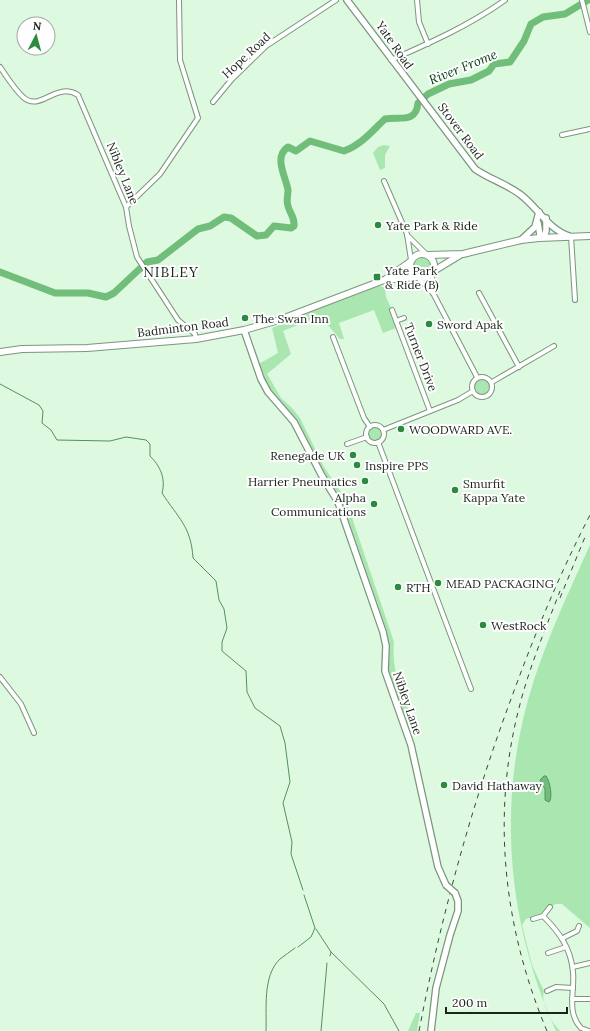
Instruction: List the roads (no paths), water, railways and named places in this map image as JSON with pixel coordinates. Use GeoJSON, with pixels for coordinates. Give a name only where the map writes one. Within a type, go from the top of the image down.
{"type":"FeatureCollection","features":[{"type":"Feature","properties":{"kind":"main road"},"geometry":{"type":"LineString","coordinates":[[463,254],[424,278],[418,277],[411,271],[410,261],[419,254],[463,254],[521,240],[544,237],[590,236]]}},
{"type":"Feature","properties":{"kind":"main road"},"geometry":{"type":"LineString","coordinates":[[427,255],[434,264],[432,272]]}},
{"type":"Feature","properties":{"kind":"main road","name":"Badminton Road"},"geometry":{"type":"LineString","coordinates":[[0,352],[22,349],[118,346],[196,339],[244,330],[279,320],[384,280],[410,261]]}},
{"type":"Feature","properties":{"kind":"main road","name":"Badminton Road"},"geometry":{"type":"LineString","coordinates":[[384,280],[418,277]]}},
{"type":"Feature","properties":{"kind":"street"},"geometry":{"type":"LineString","coordinates":[[126,206],[160,174],[198,118],[180,60],[180,0]]}},
{"type":"Feature","properties":{"kind":"street","name":"Hope Road"},"geometry":{"type":"LineString","coordinates":[[213,102],[232,79],[266,46],[336,0]]}},
{"type":"Feature","properties":{"kind":"street","name":"Yate Road"},"geometry":{"type":"LineString","coordinates":[[347,0],[425,103]]}},
{"type":"Feature","properties":{"kind":"street"},"geometry":{"type":"LineString","coordinates":[[417,0],[419,22],[428,44]]}},
{"type":"Feature","properties":{"kind":"street"},"geometry":{"type":"LineString","coordinates":[[391,60],[428,44],[473,20],[505,0]]}},
{"type":"Feature","properties":{"kind":"street"},"geometry":{"type":"LineString","coordinates":[[582,0],[590,32]]}},
{"type":"Feature","properties":{"kind":"street","name":"Nibley Lane"},"geometry":{"type":"LineString","coordinates":[[0,67],[23,97],[28,100],[40,101],[61,90],[71,90],[78,95],[126,206],[129,226],[137,257],[178,320],[195,334],[196,339]]}},
{"type":"Feature","properties":{"kind":"street","name":"Stover Road"},"geometry":{"type":"LineString","coordinates":[[425,103],[475,169],[520,194],[546,218],[555,230],[570,236]]}},
{"type":"Feature","properties":{"kind":"street"},"geometry":{"type":"LineString","coordinates":[[562,135],[590,129]]}},
{"type":"Feature","properties":{"kind":"street"},"geometry":{"type":"LineString","coordinates":[[384,181],[407,234],[410,261]]}},
{"type":"Feature","properties":{"kind":"street"},"geometry":{"type":"LineString","coordinates":[[539,212],[538,222],[540,235],[544,237],[546,234],[546,218]]}},
{"type":"Feature","properties":{"kind":"street"},"geometry":{"type":"LineString","coordinates":[[521,240],[531,232],[538,222]]}},
{"type":"Feature","properties":{"kind":"street"},"geometry":{"type":"LineString","coordinates":[[407,234],[427,255]]}},
{"type":"Feature","properties":{"kind":"street"},"geometry":{"type":"LineString","coordinates":[[570,236],[575,300]]}},
{"type":"Feature","properties":{"kind":"street"},"geometry":{"type":"LineString","coordinates":[[432,272],[433,293]]}},
{"type":"Feature","properties":{"kind":"street"},"geometry":{"type":"LineString","coordinates":[[418,277],[433,293],[477,377]]}},
{"type":"Feature","properties":{"kind":"street"},"geometry":{"type":"LineString","coordinates":[[479,293],[519,366]]}},
{"type":"Feature","properties":{"kind":"street","name":"Turner Drive"},"geometry":{"type":"LineString","coordinates":[[392,310],[430,411]]}},
{"type":"Feature","properties":{"kind":"street"},"geometry":{"type":"LineString","coordinates":[[396,321],[404,318]]}},
{"type":"Feature","properties":{"kind":"street","name":"Nibley Lane"},"geometry":{"type":"LineString","coordinates":[[244,330],[261,379],[268,392],[294,422],[344,515],[383,632],[387,676],[411,745],[438,867],[446,885],[455,893],[458,901],[458,911],[436,988],[431,1031]]}},
{"type":"Feature","properties":{"kind":"street"},"geometry":{"type":"LineString","coordinates":[[333,337],[364,418],[370,426]]}},
{"type":"Feature","properties":{"kind":"street"},"geometry":{"type":"LineString","coordinates":[[492,382],[554,346]]}},
{"type":"Feature","properties":{"kind":"street"},"geometry":{"type":"LineString","coordinates":[[472,391],[473,382],[477,377],[484,376],[492,382]]}},
{"type":"Feature","properties":{"kind":"street"},"geometry":{"type":"LineString","coordinates":[[472,391],[481,397],[487,396],[492,388],[492,382]]}},
{"type":"Feature","properties":{"kind":"street"},"geometry":{"type":"LineString","coordinates":[[383,430],[458,400],[472,391]]}},
{"type":"Feature","properties":{"kind":"street"},"geometry":{"type":"LineString","coordinates":[[378,442],[373,442],[367,437],[366,432],[370,426],[376,425],[383,430]]}},
{"type":"Feature","properties":{"kind":"street"},"geometry":{"type":"LineString","coordinates":[[378,442],[382,438],[383,430]]}},
{"type":"Feature","properties":{"kind":"street"},"geometry":{"type":"LineString","coordinates":[[348,444],[367,437]]}},
{"type":"Feature","properties":{"kind":"street"},"geometry":{"type":"LineString","coordinates":[[378,442],[471,688]]}},
{"type":"Feature","properties":{"kind":"street"},"geometry":{"type":"LineString","coordinates":[[0,677],[21,704],[34,733]]}},
{"type":"Feature","properties":{"kind":"street"},"geometry":{"type":"LineString","coordinates":[[533,919],[543,916],[550,907]]}},
{"type":"Feature","properties":{"kind":"street"},"geometry":{"type":"LineString","coordinates":[[543,916],[563,938],[573,967],[572,999],[574,1019],[583,1031],[588,1031]]}},
{"type":"Feature","properties":{"kind":"street"},"geometry":{"type":"LineString","coordinates":[[563,938],[577,931],[579,926]]}},
{"type":"Feature","properties":{"kind":"street"},"geometry":{"type":"LineString","coordinates":[[548,953],[566,947]]}},
{"type":"Feature","properties":{"kind":"street"},"geometry":{"type":"LineString","coordinates":[[573,967],[590,963]]}},
{"type":"Feature","properties":{"kind":"street"},"geometry":{"type":"LineString","coordinates":[[547,991],[556,987],[573,988]]}},
{"type":"Feature","properties":{"kind":"street"},"geometry":{"type":"LineString","coordinates":[[572,999],[590,998]]}},
{"type":"Feature","properties":{"kind":"waterway","name":"River Frome"},"geometry":{"type":"LineString","coordinates":[[0,272],[55,293],[88,293],[106,297],[114,293],[147,262],[158,260],[198,229],[210,226],[224,217],[231,218],[257,236],[266,235],[274,226],[291,228],[294,226],[294,220],[287,204],[288,190],[281,162],[281,156],[288,147],[296,151],[310,141],[344,151],[356,145],[385,119],[406,118],[414,114],[417,110],[418,103],[428,94],[449,84],[471,80],[489,71],[494,64],[510,62],[524,41],[531,24],[543,17],[565,14],[588,0]]}},
{"type":"Feature","properties":{"kind":"waterway"},"geometry":{"type":"LineString","coordinates":[[0,384],[39,405],[43,411],[42,423],[51,430],[57,440],[110,441],[126,437],[146,440],[150,444],[150,456],[157,464],[163,477],[162,493],[187,530],[192,547],[193,558],[216,581],[219,600],[224,609],[227,628],[222,642],[222,651],[246,671],[247,692],[255,708],[280,726],[285,743],[290,782],[283,803],[292,842],[291,854],[303,890]]}},
{"type":"Feature","properties":{"kind":"waterway"},"geometry":{"type":"LineString","coordinates":[[298,947],[311,937],[315,928],[304,895]]}},
{"type":"Feature","properties":{"kind":"waterway"},"geometry":{"type":"LineString","coordinates":[[316,929],[331,952],[330,956]]}},
{"type":"Feature","properties":{"kind":"waterway"},"geometry":{"type":"LineString","coordinates":[[266,1031],[266,1003],[270,974],[280,959],[295,948]]}},
{"type":"Feature","properties":{"kind":"waterway"},"geometry":{"type":"LineString","coordinates":[[331,952],[384,1004],[399,1031]]}},
{"type":"Feature","properties":{"kind":"waterway"},"geometry":{"type":"LineString","coordinates":[[321,1031],[327,963]]}},
{"type":"Feature","properties":{"kind":"railway"},"geometry":{"type":"LineString","coordinates":[[419,1031],[447,904],[470,821],[496,740],[557,583],[590,515]]}},
{"type":"Feature","properties":{"kind":"railway"},"geometry":{"type":"LineString","coordinates":[[560,598],[585,537]]}},
{"type":"Feature","properties":{"kind":"railway"},"geometry":{"type":"LineString","coordinates":[[547,1031],[532,992],[512,913],[506,872],[504,831],[510,749],[519,708],[532,664],[560,591]]}},
{"type":"Feature","properties":{"kind":"place","name":"Yate Park & Ride"},"geometry":{"type":"Point","coordinates":[378,225]}},
{"type":"Feature","properties":{"kind":"place","name":"Yate Park & Ride (B)"},"geometry":{"type":"Point","coordinates":[377,277]}},
{"type":"Feature","properties":{"kind":"place","name":"The Swan Inn"},"geometry":{"type":"Point","coordinates":[245,318]}},
{"type":"Feature","properties":{"kind":"place","name":"Sword Apak"},"geometry":{"type":"Point","coordinates":[429,324]}},
{"type":"Feature","properties":{"kind":"place","name":"WOODWARD AVE."},"geometry":{"type":"Point","coordinates":[401,429]}},
{"type":"Feature","properties":{"kind":"place","name":"Renegade UK"},"geometry":{"type":"Point","coordinates":[353,455]}},
{"type":"Feature","properties":{"kind":"place","name":"Inspire PPS"},"geometry":{"type":"Point","coordinates":[357,465]}},
{"type":"Feature","properties":{"kind":"place","name":"Harrier Pneumatics"},"geometry":{"type":"Point","coordinates":[365,481]}},
{"type":"Feature","properties":{"kind":"place","name":"Smurfit Kappa Yate"},"geometry":{"type":"Point","coordinates":[455,490]}},
{"type":"Feature","properties":{"kind":"place","name":"Alpha Communications"},"geometry":{"type":"Point","coordinates":[374,504]}},
{"type":"Feature","properties":{"kind":"place","name":"MEAD PACKAGING"},"geometry":{"type":"Point","coordinates":[438,583]}},
{"type":"Feature","properties":{"kind":"place","name":"RTH"},"geometry":{"type":"Point","coordinates":[398,587]}},
{"type":"Feature","properties":{"kind":"place","name":"WestRock"},"geometry":{"type":"Point","coordinates":[483,625]}},
{"type":"Feature","properties":{"kind":"place","name":"David Hathaway"},"geometry":{"type":"Point","coordinates":[444,785]}},
{"type":"Feature","properties":{"kind":"district","name":"NIBLEY"},"geometry":{"type":"Point","coordinates":[171,272]}}]}
